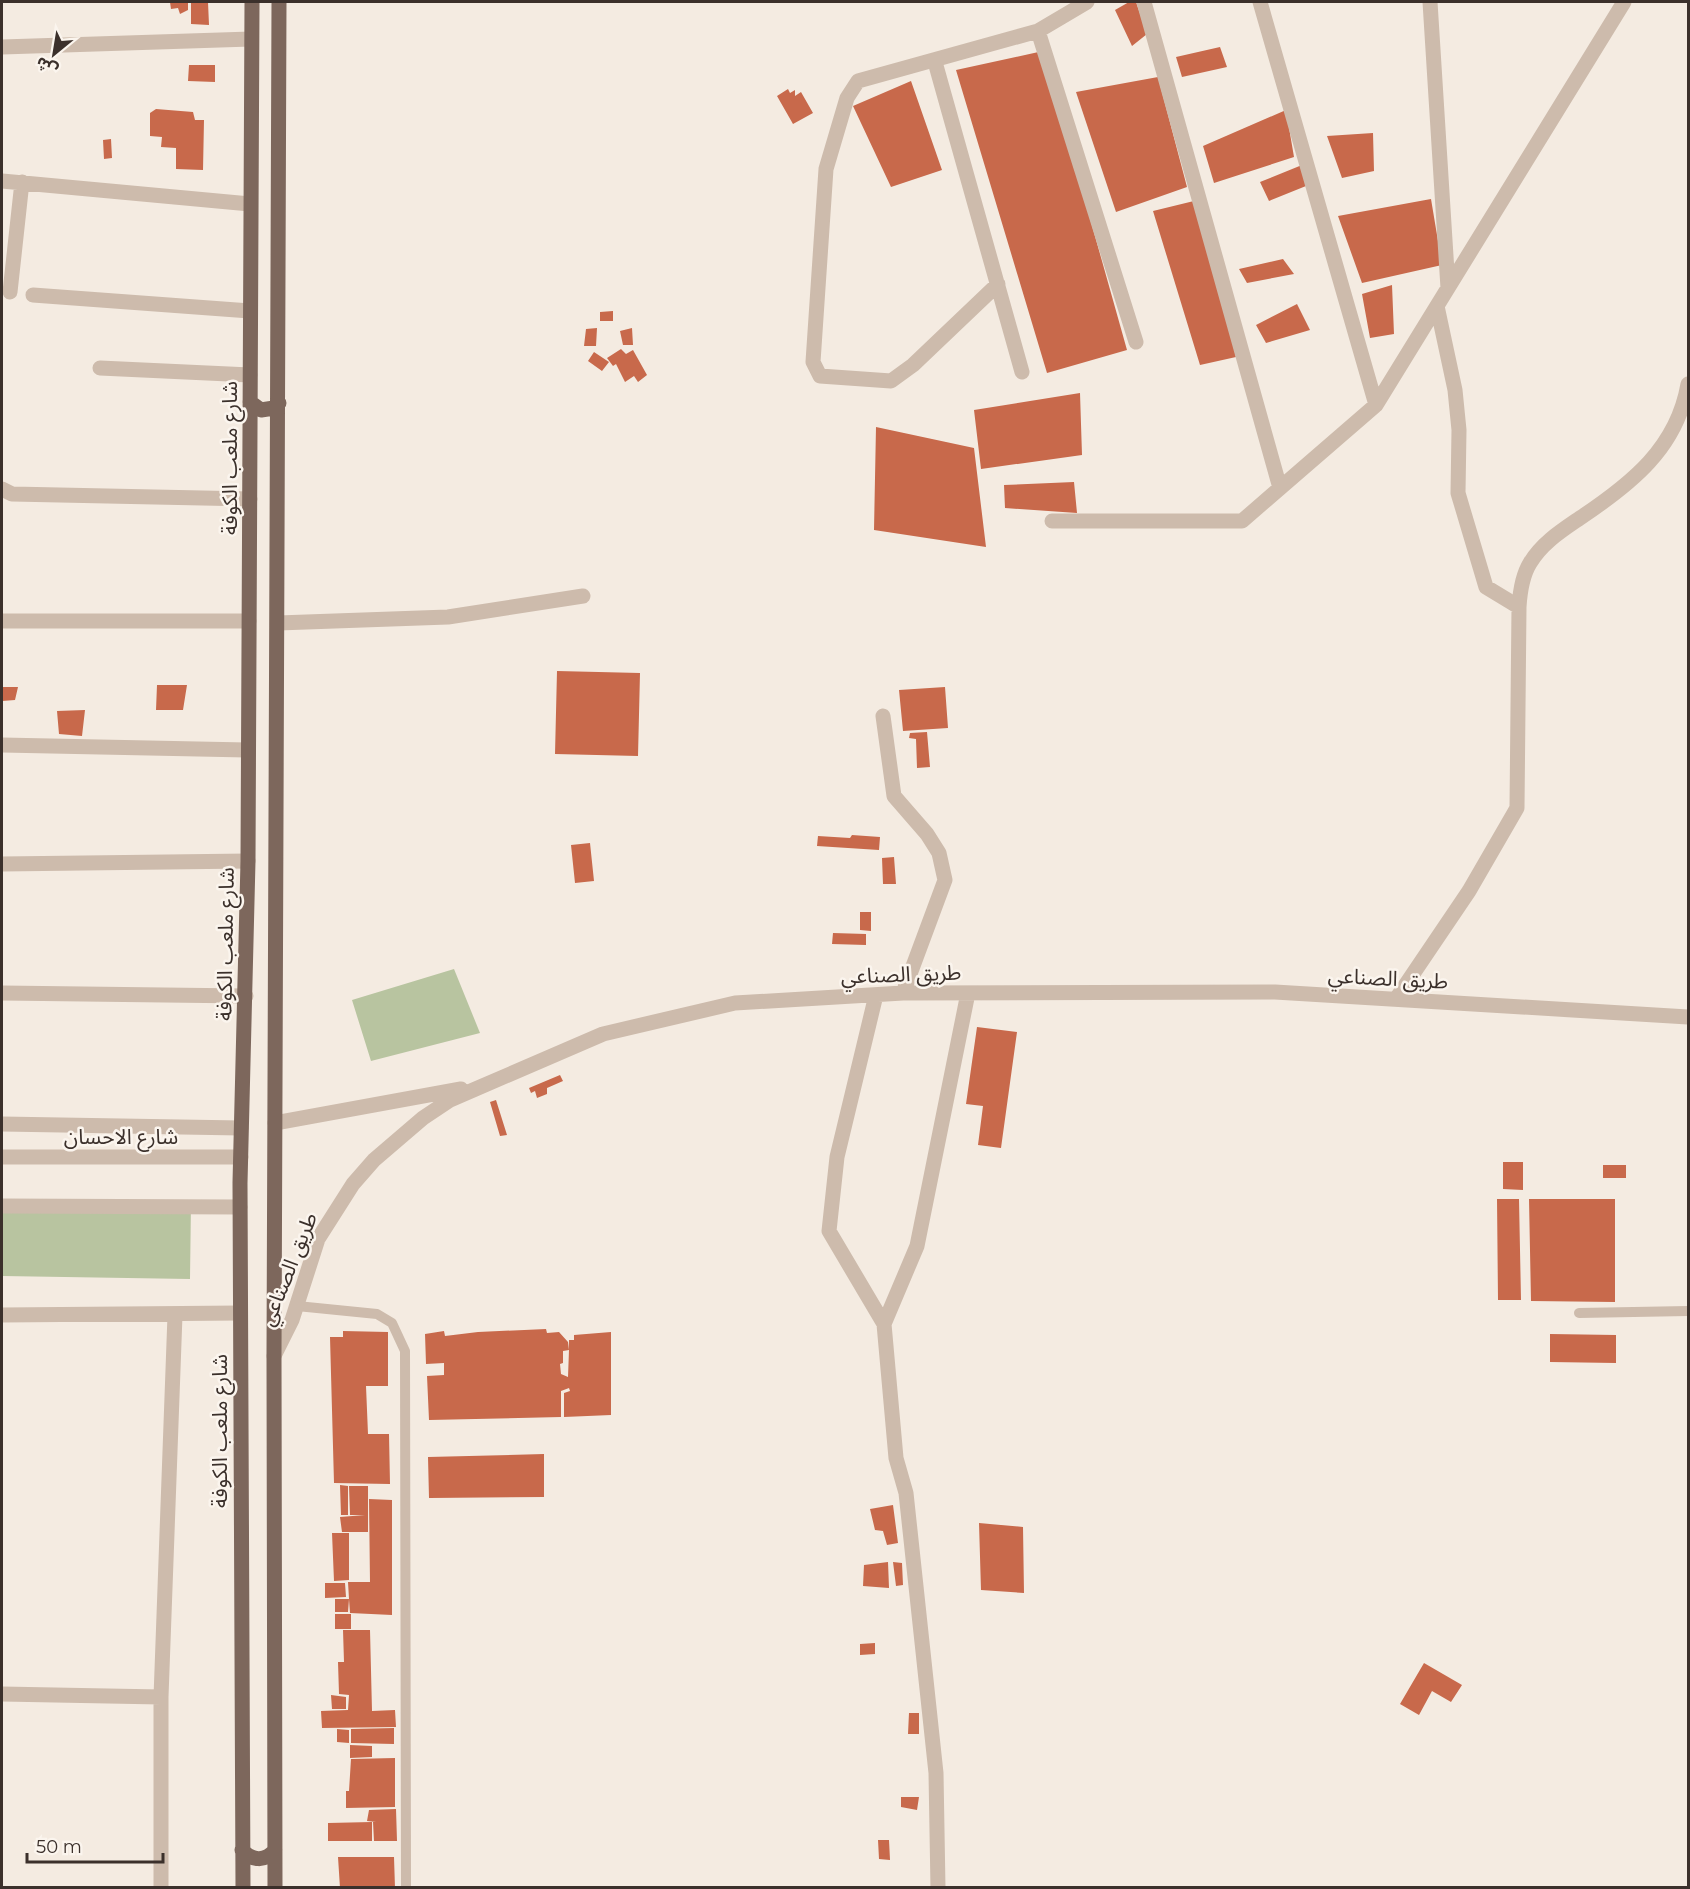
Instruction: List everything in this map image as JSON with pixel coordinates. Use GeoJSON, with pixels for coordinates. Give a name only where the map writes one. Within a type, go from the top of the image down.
{"type":"FeatureCollection","features":[{"type":"Feature","properties":{"kind":"main road","name":"شارع ملعب الكوفة"},"geometry":{"type":"LineString","coordinates":[[243,1887],[240,1207],[248,861],[252,2]]}},
{"type":"Feature","properties":{"kind":"main road"},"geometry":{"type":"LineString","coordinates":[[275,1887],[274,1356],[279,2]]}},
{"type":"Feature","properties":{"kind":"main road"},"geometry":{"type":"LineString","coordinates":[[250,402],[261,410],[268,411],[279,403]]}},
{"type":"Feature","properties":{"kind":"main road"},"geometry":{"type":"LineString","coordinates":[[250,435],[264,427],[279,434]]}},
{"type":"Feature","properties":{"kind":"main road"},"geometry":{"type":"LineString","coordinates":[[242,1850],[252,1858],[259,1859],[271,1855],[275,1850]]}},
{"type":"Feature","properties":{"kind":"street"},"geometry":{"type":"LineString","coordinates":[[998,284],[913,364],[891,381],[820,376],[813,362],[826,169],[847,98],[858,81],[935,62],[1038,31],[1087,2]]}},
{"type":"Feature","properties":{"kind":"street"},"geometry":{"type":"LineString","coordinates":[[1144,2],[1280,488]]}},
{"type":"Feature","properties":{"kind":"street"},"geometry":{"type":"LineString","coordinates":[[1260,2],[1376,405]]}},
{"type":"Feature","properties":{"kind":"street"},"geometry":{"type":"LineString","coordinates":[[1430,2],[1448,288]]}},
{"type":"Feature","properties":{"kind":"street"},"geometry":{"type":"LineString","coordinates":[[1052,521],[1242,521],[1376,405],[1624,2]]}},
{"type":"Feature","properties":{"kind":"street"},"geometry":{"type":"LineString","coordinates":[[1038,31],[1136,342]]}},
{"type":"Feature","properties":{"kind":"street"},"geometry":{"type":"LineString","coordinates":[[2,47],[251,39]]}},
{"type":"Feature","properties":{"kind":"street"},"geometry":{"type":"LineString","coordinates":[[935,62],[1022,372]]}},
{"type":"Feature","properties":{"kind":"street"},"geometry":{"type":"LineString","coordinates":[[2,181],[250,204]]}},
{"type":"Feature","properties":{"kind":"street"},"geometry":{"type":"LineString","coordinates":[[10,292],[22,182]]}},
{"type":"Feature","properties":{"kind":"street"},"geometry":{"type":"LineString","coordinates":[[33,295],[250,311]]}},
{"type":"Feature","properties":{"kind":"street"},"geometry":{"type":"LineString","coordinates":[[1437,306],[1455,390],[1459,430],[1458,493],[1486,587],[1519,607]]}},
{"type":"Feature","properties":{"kind":"street"},"geometry":{"type":"LineString","coordinates":[[100,368],[250,375]]}},
{"type":"Feature","properties":{"kind":"street"},"geometry":{"type":"LineString","coordinates":[[1396,999],[1468,891],[1517,808],[1519,607],[1521,584],[1529,564],[1542,546],[1643,471],[1663,447],[1678,419],[1689,384]]}},
{"type":"Feature","properties":{"kind":"street"},"geometry":{"type":"LineString","coordinates":[[2,489],[12,494],[250,499]]}},
{"type":"Feature","properties":{"kind":"street"},"geometry":{"type":"LineString","coordinates":[[278,623],[448,617],[583,596]]}},
{"type":"Feature","properties":{"kind":"street"},"geometry":{"type":"LineString","coordinates":[[2,621],[249,621]]}},
{"type":"Feature","properties":{"kind":"street"},"geometry":{"type":"LineString","coordinates":[[883,716],[894,796],[939,853],[945,880],[924,929],[903,993]]}},
{"type":"Feature","properties":{"kind":"street"},"geometry":{"type":"LineString","coordinates":[[2,745],[247,750]]}},
{"type":"Feature","properties":{"kind":"street"},"geometry":{"type":"LineString","coordinates":[[2,864],[248,861]]}},
{"type":"Feature","properties":{"kind":"street","name":"طريق الصناعي"},"geometry":{"type":"LineString","coordinates":[[274,1356],[297,1306],[318,1239],[353,1184],[374,1160],[423,1118],[479,1086],[603,1034],[735,1003],[903,993],[1275,992],[1689,1017]]}},
{"type":"Feature","properties":{"kind":"street"},"geometry":{"type":"LineString","coordinates":[[2,993],[246,996]]}},
{"type":"Feature","properties":{"kind":"street"},"geometry":{"type":"LineString","coordinates":[[884,1324],[917,1246],[968,993]]}},
{"type":"Feature","properties":{"kind":"street"},"geometry":{"type":"LineString","coordinates":[[876,995],[837,1157],[829,1231],[884,1324],[896,1458],[906,1492],[936,1773],[938,1887]]}},
{"type":"Feature","properties":{"kind":"street"},"geometry":{"type":"LineString","coordinates":[[275,1123],[479,1086]]}},
{"type":"Feature","properties":{"kind":"street"},"geometry":{"type":"LineString","coordinates":[[2,1124],[241,1128]]}},
{"type":"Feature","properties":{"kind":"street","name":"شارع الاحسان"},"geometry":{"type":"LineString","coordinates":[[2,1157],[241,1157]]}},
{"type":"Feature","properties":{"kind":"street"},"geometry":{"type":"LineString","coordinates":[[2,1206],[240,1207]]}},
{"type":"Feature","properties":{"kind":"street"},"geometry":{"type":"LineString","coordinates":[[2,1315],[240,1313]]}},
{"type":"Feature","properties":{"kind":"street"},"geometry":{"type":"LineString","coordinates":[[161,1887],[161,1697],[175,1315]]}},
{"type":"Feature","properties":{"kind":"street"},"geometry":{"type":"LineString","coordinates":[[2,1694],[161,1697]]}},
{"type":"Feature","properties":{"kind":"lane"},"geometry":{"type":"LineString","coordinates":[[297,1306],[377,1314],[392,1323],[405,1351],[406,1887]]}},
{"type":"Feature","properties":{"kind":"lane"},"geometry":{"type":"LineString","coordinates":[[1579,1313],[1689,1311]]}},
{"type":"Feature","properties":{"kind":"green space"},"geometry":{"type":"Polygon","coordinates":[[[454,969],[480,1033],[371,1061],[352,1000],[454,969]]]}},
{"type":"Feature","properties":{"kind":"green space"},"geometry":{"type":"Polygon","coordinates":[[[191,1202],[190,1279],[2,1276],[2,1203],[191,1202]]]}},
{"type":"Feature","properties":{"kind":"building"},"geometry":{"type":"Polygon","coordinates":[[[170,2],[188,2],[188,10],[180,14],[178,8],[171,9],[170,2]]]}},
{"type":"Feature","properties":{"kind":"building"},"geometry":{"type":"Polygon","coordinates":[[[191,2],[208,2],[209,25],[191,24],[191,2]]]}},
{"type":"Feature","properties":{"kind":"building"},"geometry":{"type":"Polygon","coordinates":[[[1129,2],[1136,2],[1147,34],[1132,46],[1115,10],[1129,2]]]}},
{"type":"Feature","properties":{"kind":"building"},"geometry":{"type":"Polygon","coordinates":[[[1220,47],[1227,67],[1182,77],[1176,57],[1220,47]]]}},
{"type":"Feature","properties":{"kind":"building"},"geometry":{"type":"Polygon","coordinates":[[[1043,51],[1127,350],[1047,373],[956,70],[1043,51]]]}},
{"type":"Feature","properties":{"kind":"building"},"geometry":{"type":"Polygon","coordinates":[[[189,65],[215,65],[215,82],[188,81],[189,65]]]}},
{"type":"Feature","properties":{"kind":"building"},"geometry":{"type":"Polygon","coordinates":[[[1158,77],[1187,187],[1116,212],[1076,92],[1158,77]]]}},
{"type":"Feature","properties":{"kind":"building"},"geometry":{"type":"Polygon","coordinates":[[[911,81],[942,170],[891,187],[853,106],[911,81]]]}},
{"type":"Feature","properties":{"kind":"building"},"geometry":{"type":"Polygon","coordinates":[[[788,89],[790,93],[795,90],[795,96],[801,92],[813,113],[793,124],[777,96],[788,89]]]}},
{"type":"Feature","properties":{"kind":"building"},"geometry":{"type":"Polygon","coordinates":[[[156,109],[193,112],[195,120],[204,120],[203,170],[176,169],[176,148],[161,147],[162,137],[150,136],[150,113],[156,109]]]}},
{"type":"Feature","properties":{"kind":"building"},"geometry":{"type":"Polygon","coordinates":[[[1286,110],[1294,157],[1214,183],[1203,146],[1286,110]]]}},
{"type":"Feature","properties":{"kind":"building"},"geometry":{"type":"Polygon","coordinates":[[[1373,133],[1374,171],[1342,178],[1327,136],[1373,133]]]}},
{"type":"Feature","properties":{"kind":"building"},"geometry":{"type":"Polygon","coordinates":[[[111,139],[112,158],[104,159],[103,140],[111,139]]]}},
{"type":"Feature","properties":{"kind":"building"},"geometry":{"type":"Polygon","coordinates":[[[1302,165],[1306,186],[1269,201],[1260,182],[1302,165]]]}},
{"type":"Feature","properties":{"kind":"building"},"geometry":{"type":"Polygon","coordinates":[[[1431,199],[1442,265],[1362,283],[1338,216],[1431,199]]]}},
{"type":"Feature","properties":{"kind":"building"},"geometry":{"type":"Polygon","coordinates":[[[1198,200],[1236,357],[1200,365],[1153,211],[1198,200]]]}},
{"type":"Feature","properties":{"kind":"building"},"geometry":{"type":"Polygon","coordinates":[[[1283,259],[1294,274],[1247,283],[1239,269],[1283,259]]]}},
{"type":"Feature","properties":{"kind":"building"},"geometry":{"type":"Polygon","coordinates":[[[1392,285],[1394,334],[1370,338],[1362,294],[1392,285]]]}},
{"type":"Feature","properties":{"kind":"building"},"geometry":{"type":"Polygon","coordinates":[[[1297,304],[1310,330],[1266,343],[1256,325],[1297,304]]]}},
{"type":"Feature","properties":{"kind":"building"},"geometry":{"type":"Polygon","coordinates":[[[613,311],[613,321],[600,321],[600,312],[613,311]]]}},
{"type":"Feature","properties":{"kind":"building"},"geometry":{"type":"Polygon","coordinates":[[[597,328],[596,346],[584,346],[586,329],[597,328]]]}},
{"type":"Feature","properties":{"kind":"building"},"geometry":{"type":"Polygon","coordinates":[[[632,328],[633,345],[623,345],[620,331],[632,328]]]}},
{"type":"Feature","properties":{"kind":"building"},"geometry":{"type":"Polygon","coordinates":[[[621,349],[626,354],[633,350],[647,375],[638,382],[634,376],[625,382],[616,364],[613,366],[607,358],[621,349]]]}},
{"type":"Feature","properties":{"kind":"building"},"geometry":{"type":"Polygon","coordinates":[[[594,352],[609,362],[602,371],[588,361],[594,352]]]}},
{"type":"Feature","properties":{"kind":"building"},"geometry":{"type":"Polygon","coordinates":[[[1080,393],[1082,455],[981,469],[974,410],[1080,393]]]}},
{"type":"Feature","properties":{"kind":"building"},"geometry":{"type":"Polygon","coordinates":[[[876,427],[974,448],[986,547],[874,530],[876,427]]]}},
{"type":"Feature","properties":{"kind":"building"},"geometry":{"type":"Polygon","coordinates":[[[1074,482],[1077,513],[1005,508],[1004,485],[1074,482]]]}},
{"type":"Feature","properties":{"kind":"building"},"geometry":{"type":"Polygon","coordinates":[[[557,671],[640,673],[638,756],[555,754],[557,671]]]}},
{"type":"Feature","properties":{"kind":"building"},"geometry":{"type":"Polygon","coordinates":[[[157,685],[187,685],[183,710],[156,710],[157,685]]]}},
{"type":"Feature","properties":{"kind":"building"},"geometry":{"type":"Polygon","coordinates":[[[2,687],[18,687],[15,700],[2,701],[2,687]]]}},
{"type":"Feature","properties":{"kind":"building"},"geometry":{"type":"Polygon","coordinates":[[[945,687],[948,728],[903,731],[899,690],[945,687]]]}},
{"type":"Feature","properties":{"kind":"building"},"geometry":{"type":"Polygon","coordinates":[[[85,710],[82,736],[59,734],[57,711],[85,710]]]}},
{"type":"Feature","properties":{"kind":"building"},"geometry":{"type":"Polygon","coordinates":[[[927,732],[930,767],[917,768],[916,739],[909,738],[910,733],[927,732]]]}},
{"type":"Feature","properties":{"kind":"building"},"geometry":{"type":"Polygon","coordinates":[[[852,835],[880,837],[879,850],[817,846],[818,836],[850,838],[852,835]]]}},
{"type":"Feature","properties":{"kind":"building"},"geometry":{"type":"Polygon","coordinates":[[[590,843],[594,881],[575,883],[571,845],[590,843]]]}},
{"type":"Feature","properties":{"kind":"building"},"geometry":{"type":"Polygon","coordinates":[[[894,857],[896,884],[883,884],[882,858],[894,857]]]}},
{"type":"Feature","properties":{"kind":"building"},"geometry":{"type":"Polygon","coordinates":[[[860,912],[871,912],[871,931],[860,930],[860,912]]]}},
{"type":"Feature","properties":{"kind":"building"},"geometry":{"type":"Polygon","coordinates":[[[833,933],[866,934],[866,945],[832,944],[833,933]]]}},
{"type":"Feature","properties":{"kind":"building"},"geometry":{"type":"Polygon","coordinates":[[[977,1027],[1017,1032],[1001,1148],[978,1145],[983,1106],[966,1104],[977,1027]]]}},
{"type":"Feature","properties":{"kind":"building"},"geometry":{"type":"Polygon","coordinates":[[[560,1075],[563,1081],[547,1088],[547,1094],[537,1098],[535,1091],[531,1093],[529,1088],[560,1075]]]}},
{"type":"Feature","properties":{"kind":"building"},"geometry":{"type":"Polygon","coordinates":[[[496,1100],[507,1135],[500,1136],[490,1102],[496,1100]]]}},
{"type":"Feature","properties":{"kind":"building"},"geometry":{"type":"Polygon","coordinates":[[[1503,1162],[1523,1162],[1523,1190],[1503,1189],[1503,1162]]]}},
{"type":"Feature","properties":{"kind":"building"},"geometry":{"type":"Polygon","coordinates":[[[1603,1165],[1626,1165],[1626,1178],[1603,1178],[1603,1165]]]}},
{"type":"Feature","properties":{"kind":"building"},"geometry":{"type":"Polygon","coordinates":[[[1497,1199],[1519,1199],[1521,1300],[1498,1300],[1497,1199]]]}},
{"type":"Feature","properties":{"kind":"building"},"geometry":{"type":"Polygon","coordinates":[[[1529,1199],[1615,1199],[1615,1302],[1531,1301],[1529,1199]]]}},
{"type":"Feature","properties":{"kind":"building"},"geometry":{"type":"Polygon","coordinates":[[[546,1329],[547,1333],[559,1332],[568,1342],[569,1350],[569,1340],[574,1340],[574,1335],[611,1332],[611,1415],[564,1417],[564,1393],[570,1391],[569,1388],[561,1391],[561,1417],[429,1420],[427,1376],[444,1375],[444,1363],[426,1364],[425,1334],[444,1331],[445,1336],[546,1329]],[[569,1350],[563,1351],[563,1363],[560,1364],[561,1374],[568,1377],[569,1350]]]}},
{"type":"Feature","properties":{"kind":"building"},"geometry":{"type":"Polygon","coordinates":[[[343,1331],[388,1332],[388,1386],[366,1386],[368,1434],[389,1434],[390,1484],[334,1483],[330,1337],[343,1337],[343,1331]]]}},
{"type":"Feature","properties":{"kind":"building"},"geometry":{"type":"Polygon","coordinates":[[[1550,1334],[1616,1335],[1616,1363],[1550,1362],[1550,1334]]]}},
{"type":"Feature","properties":{"kind":"building"},"geometry":{"type":"Polygon","coordinates":[[[544,1454],[544,1497],[429,1498],[428,1457],[544,1454]]]}},
{"type":"Feature","properties":{"kind":"building"},"geometry":{"type":"Polygon","coordinates":[[[340,1485],[348,1486],[348,1515],[341,1515],[340,1485]]]}},
{"type":"Feature","properties":{"kind":"building"},"geometry":{"type":"Polygon","coordinates":[[[349,1486],[368,1486],[368,1532],[342,1532],[340,1517],[365,1515],[350,1515],[349,1486]]]}},
{"type":"Feature","properties":{"kind":"building"},"geometry":{"type":"Polygon","coordinates":[[[369,1499],[392,1500],[392,1615],[350,1613],[348,1582],[370,1582],[369,1499]]]}},
{"type":"Feature","properties":{"kind":"building"},"geometry":{"type":"Polygon","coordinates":[[[893,1505],[898,1543],[887,1545],[883,1531],[875,1530],[870,1509],[893,1505]]]}},
{"type":"Feature","properties":{"kind":"building"},"geometry":{"type":"Polygon","coordinates":[[[979,1523],[1023,1527],[1024,1593],[981,1590],[979,1523]]]}},
{"type":"Feature","properties":{"kind":"building"},"geometry":{"type":"Polygon","coordinates":[[[332,1533],[349,1533],[349,1580],[334,1581],[332,1533]]]}},
{"type":"Feature","properties":{"kind":"building"},"geometry":{"type":"Polygon","coordinates":[[[888,1562],[889,1588],[863,1586],[864,1565],[888,1562]]]}},
{"type":"Feature","properties":{"kind":"building"},"geometry":{"type":"Polygon","coordinates":[[[893,1562],[902,1563],[903,1585],[896,1586],[893,1562]]]}},
{"type":"Feature","properties":{"kind":"building"},"geometry":{"type":"Polygon","coordinates":[[[325,1583],[345,1583],[346,1597],[325,1598],[325,1583]]]}},
{"type":"Feature","properties":{"kind":"building"},"geometry":{"type":"Polygon","coordinates":[[[335,1599],[349,1599],[348,1612],[335,1612],[335,1599]]]}},
{"type":"Feature","properties":{"kind":"building"},"geometry":{"type":"Polygon","coordinates":[[[335,1614],[351,1614],[351,1629],[335,1629],[335,1614]]]}},
{"type":"Feature","properties":{"kind":"building"},"geometry":{"type":"Polygon","coordinates":[[[343,1630],[370,1630],[372,1711],[395,1710],[396,1727],[322,1728],[321,1711],[348,1710],[349,1695],[339,1694],[338,1662],[344,1662],[343,1630]]]}},
{"type":"Feature","properties":{"kind":"building"},"geometry":{"type":"Polygon","coordinates":[[[875,1643],[875,1654],[860,1655],[860,1644],[875,1643]]]}},
{"type":"Feature","properties":{"kind":"building"},"geometry":{"type":"Polygon","coordinates":[[[1424,1663],[1462,1685],[1451,1702],[1432,1691],[1419,1715],[1400,1704],[1424,1663]]]}},
{"type":"Feature","properties":{"kind":"building"},"geometry":{"type":"Polygon","coordinates":[[[331,1695],[346,1697],[346,1709],[332,1709],[331,1695]]]}},
{"type":"Feature","properties":{"kind":"building"},"geometry":{"type":"Polygon","coordinates":[[[909,1713],[919,1713],[919,1734],[908,1734],[909,1713]]]}},
{"type":"Feature","properties":{"kind":"building"},"geometry":{"type":"Polygon","coordinates":[[[394,1728],[394,1744],[351,1743],[351,1729],[394,1728]]]}},
{"type":"Feature","properties":{"kind":"building"},"geometry":{"type":"Polygon","coordinates":[[[337,1729],[349,1730],[349,1743],[337,1742],[337,1729]]]}},
{"type":"Feature","properties":{"kind":"building"},"geometry":{"type":"Polygon","coordinates":[[[350,1745],[372,1746],[372,1757],[350,1758],[350,1745]]]}},
{"type":"Feature","properties":{"kind":"building"},"geometry":{"type":"Polygon","coordinates":[[[395,1758],[395,1807],[346,1808],[351,1759],[395,1758]]]}},
{"type":"Feature","properties":{"kind":"building"},"geometry":{"type":"Polygon","coordinates":[[[901,1797],[919,1797],[917,1810],[901,1807],[901,1797]]]}},
{"type":"Feature","properties":{"kind":"building"},"geometry":{"type":"Polygon","coordinates":[[[396,1809],[397,1841],[374,1841],[373,1822],[376,1822],[367,1821],[369,1810],[396,1809]]]}},
{"type":"Feature","properties":{"kind":"building"},"geometry":{"type":"Polygon","coordinates":[[[372,1822],[372,1841],[328,1841],[328,1823],[372,1822]]]}},
{"type":"Feature","properties":{"kind":"building"},"geometry":{"type":"Polygon","coordinates":[[[878,1840],[889,1840],[890,1860],[879,1859],[878,1840]]]}},
{"type":"Feature","properties":{"kind":"building"},"geometry":{"type":"Polygon","coordinates":[[[338,1857],[394,1857],[395,1888],[340,1888],[338,1857]]]}}]}
